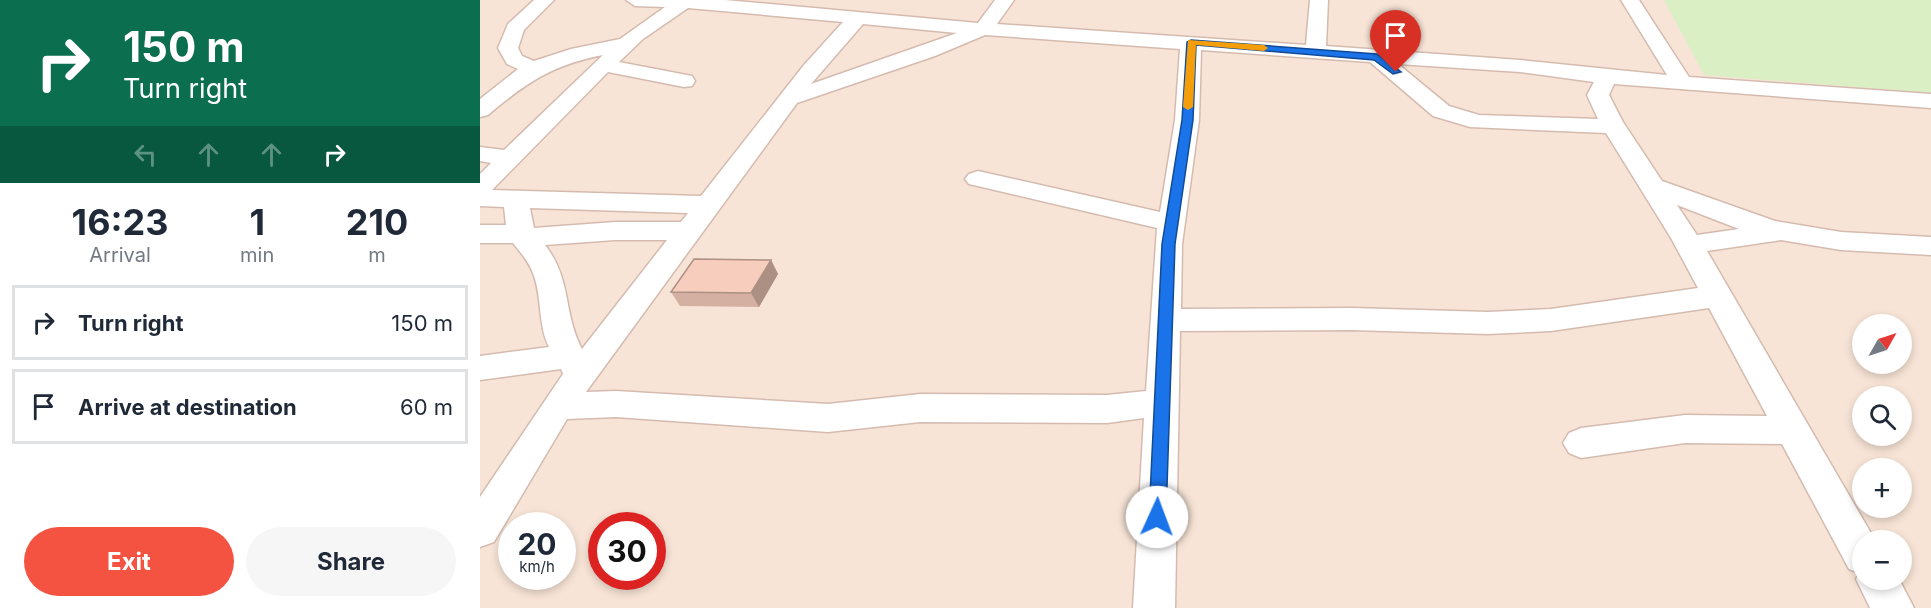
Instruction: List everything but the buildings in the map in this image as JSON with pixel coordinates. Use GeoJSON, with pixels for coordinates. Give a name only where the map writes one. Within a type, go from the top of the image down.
{"type":"FeatureCollection","features":[{"type":"Feature","properties":{"kind":"street"},"geometry":{"type":"LineString","coordinates":[[535,69],[514,60],[508,48],[515,28],[545,0]]}},
{"type":"Feature","properties":{"kind":"street"},"geometry":{"type":"LineString","coordinates":[[635,0],[686,1],[983,29],[1520,66],[1607,77],[1931,101]]}},
{"type":"Feature","properties":{"kind":"street"},"geometry":{"type":"LineString","coordinates":[[788,99],[928,52],[983,29],[1005,0]]}},
{"type":"Feature","properties":{"kind":"street"},"geometry":{"type":"LineString","coordinates":[[1316,52],[1319,0]]}},
{"type":"Feature","properties":{"kind":"street"},"geometry":{"type":"LineString","coordinates":[[1630,0],[1682,82]]}},
{"type":"Feature","properties":{"kind":"street"},"geometry":{"type":"LineString","coordinates":[[480,188],[626,44],[686,1]]}},
{"type":"Feature","properties":{"kind":"street"},"geometry":{"type":"LineString","coordinates":[[480,530],[556,406],[575,366],[687,231],[811,69],[858,18]]}},
{"type":"Feature","properties":{"kind":"street"},"geometry":{"type":"LineString","coordinates":[[1154,608],[1172,223],[1187,120],[1191,42]]}},
{"type":"Feature","properties":{"kind":"street"},"geometry":{"type":"LineString","coordinates":[[480,110],[535,69],[576,54],[626,44]]}},
{"type":"Feature","properties":{"kind":"street"},"geometry":{"type":"LineString","coordinates":[[1377,57],[1441,111],[1461,119],[1478,122],[1613,126]]}},
{"type":"Feature","properties":{"kind":"street"},"geometry":{"type":"LineString","coordinates":[[603,65],[684,81]]}},
{"type":"Feature","properties":{"kind":"street"},"geometry":{"type":"LineString","coordinates":[[1607,77],[1598,94],[1613,126],[1688,245],[1852,536]]}},
{"type":"Feature","properties":{"kind":"street"},"geometry":{"type":"LineString","coordinates":[[480,154],[510,158]]}},
{"type":"Feature","properties":{"kind":"street"},"geometry":{"type":"LineString","coordinates":[[978,179],[1172,223]]}},
{"type":"Feature","properties":{"kind":"street"},"geometry":{"type":"LineString","coordinates":[[1653,187],[1751,224],[1782,231],[1860,244],[1931,246]]}},
{"type":"Feature","properties":{"kind":"street"},"geometry":{"type":"LineString","coordinates":[[480,198],[652,206],[707,204]]}},
{"type":"Feature","properties":{"kind":"street"},"geometry":{"type":"LineString","coordinates":[[516,198],[518,222],[523,236],[549,276],[560,336],[575,366]]}},
{"type":"Feature","properties":{"kind":"street"},"geometry":{"type":"LineString","coordinates":[[480,234],[523,236],[615,231],[687,231]]}},
{"type":"Feature","properties":{"kind":"street"},"geometry":{"type":"LineString","coordinates":[[1688,245],[1755,237],[1782,231]]}},
{"type":"Feature","properties":{"kind":"street"},"geometry":{"type":"LineString","coordinates":[[1166,320],[1499,322],[1551,320],[1717,296]]}},
{"type":"Feature","properties":{"kind":"street"},"geometry":{"type":"LineString","coordinates":[[480,368],[575,366]]}},
{"type":"Feature","properties":{"kind":"street"},"geometry":{"type":"LineString","coordinates":[[556,406],[616,404],[828,418],[920,408],[1107,409],[1162,403]]}},
{"type":"Feature","properties":{"kind":"street"},"geometry":{"type":"LineString","coordinates":[[1581,443],[1685,429],[1792,430]]}},
{"type":"Feature","properties":{"kind":"street"},"geometry":{"type":"LineString","coordinates":[[1882,590],[1893,608]]}},
{"type":"Feature","properties":{"kind":"shaded area"},"geometry":{"type":"Polygon","coordinates":[[[480,0],[1931,0],[1931,608],[480,608],[480,0]]]}},
{"type":"Feature","properties":{"kind":"green space"},"geometry":{"type":"Polygon","coordinates":[[[1664,0],[1931,0],[1931,93],[1704,75],[1664,0]]]}},
{"type":"Feature","properties":{"kind":"slow traffic"},"geometry":{"type":"LineString","coordinates":[[1188,107],[1191,42],[1264,48]]}},
{"type":"Feature","properties":{"kind":"route"},"geometry":{"type":"LineString","coordinates":[[1157,517],[1168,244],[1187,120],[1191,42],[1377,57],[1396,72]]}}]}
